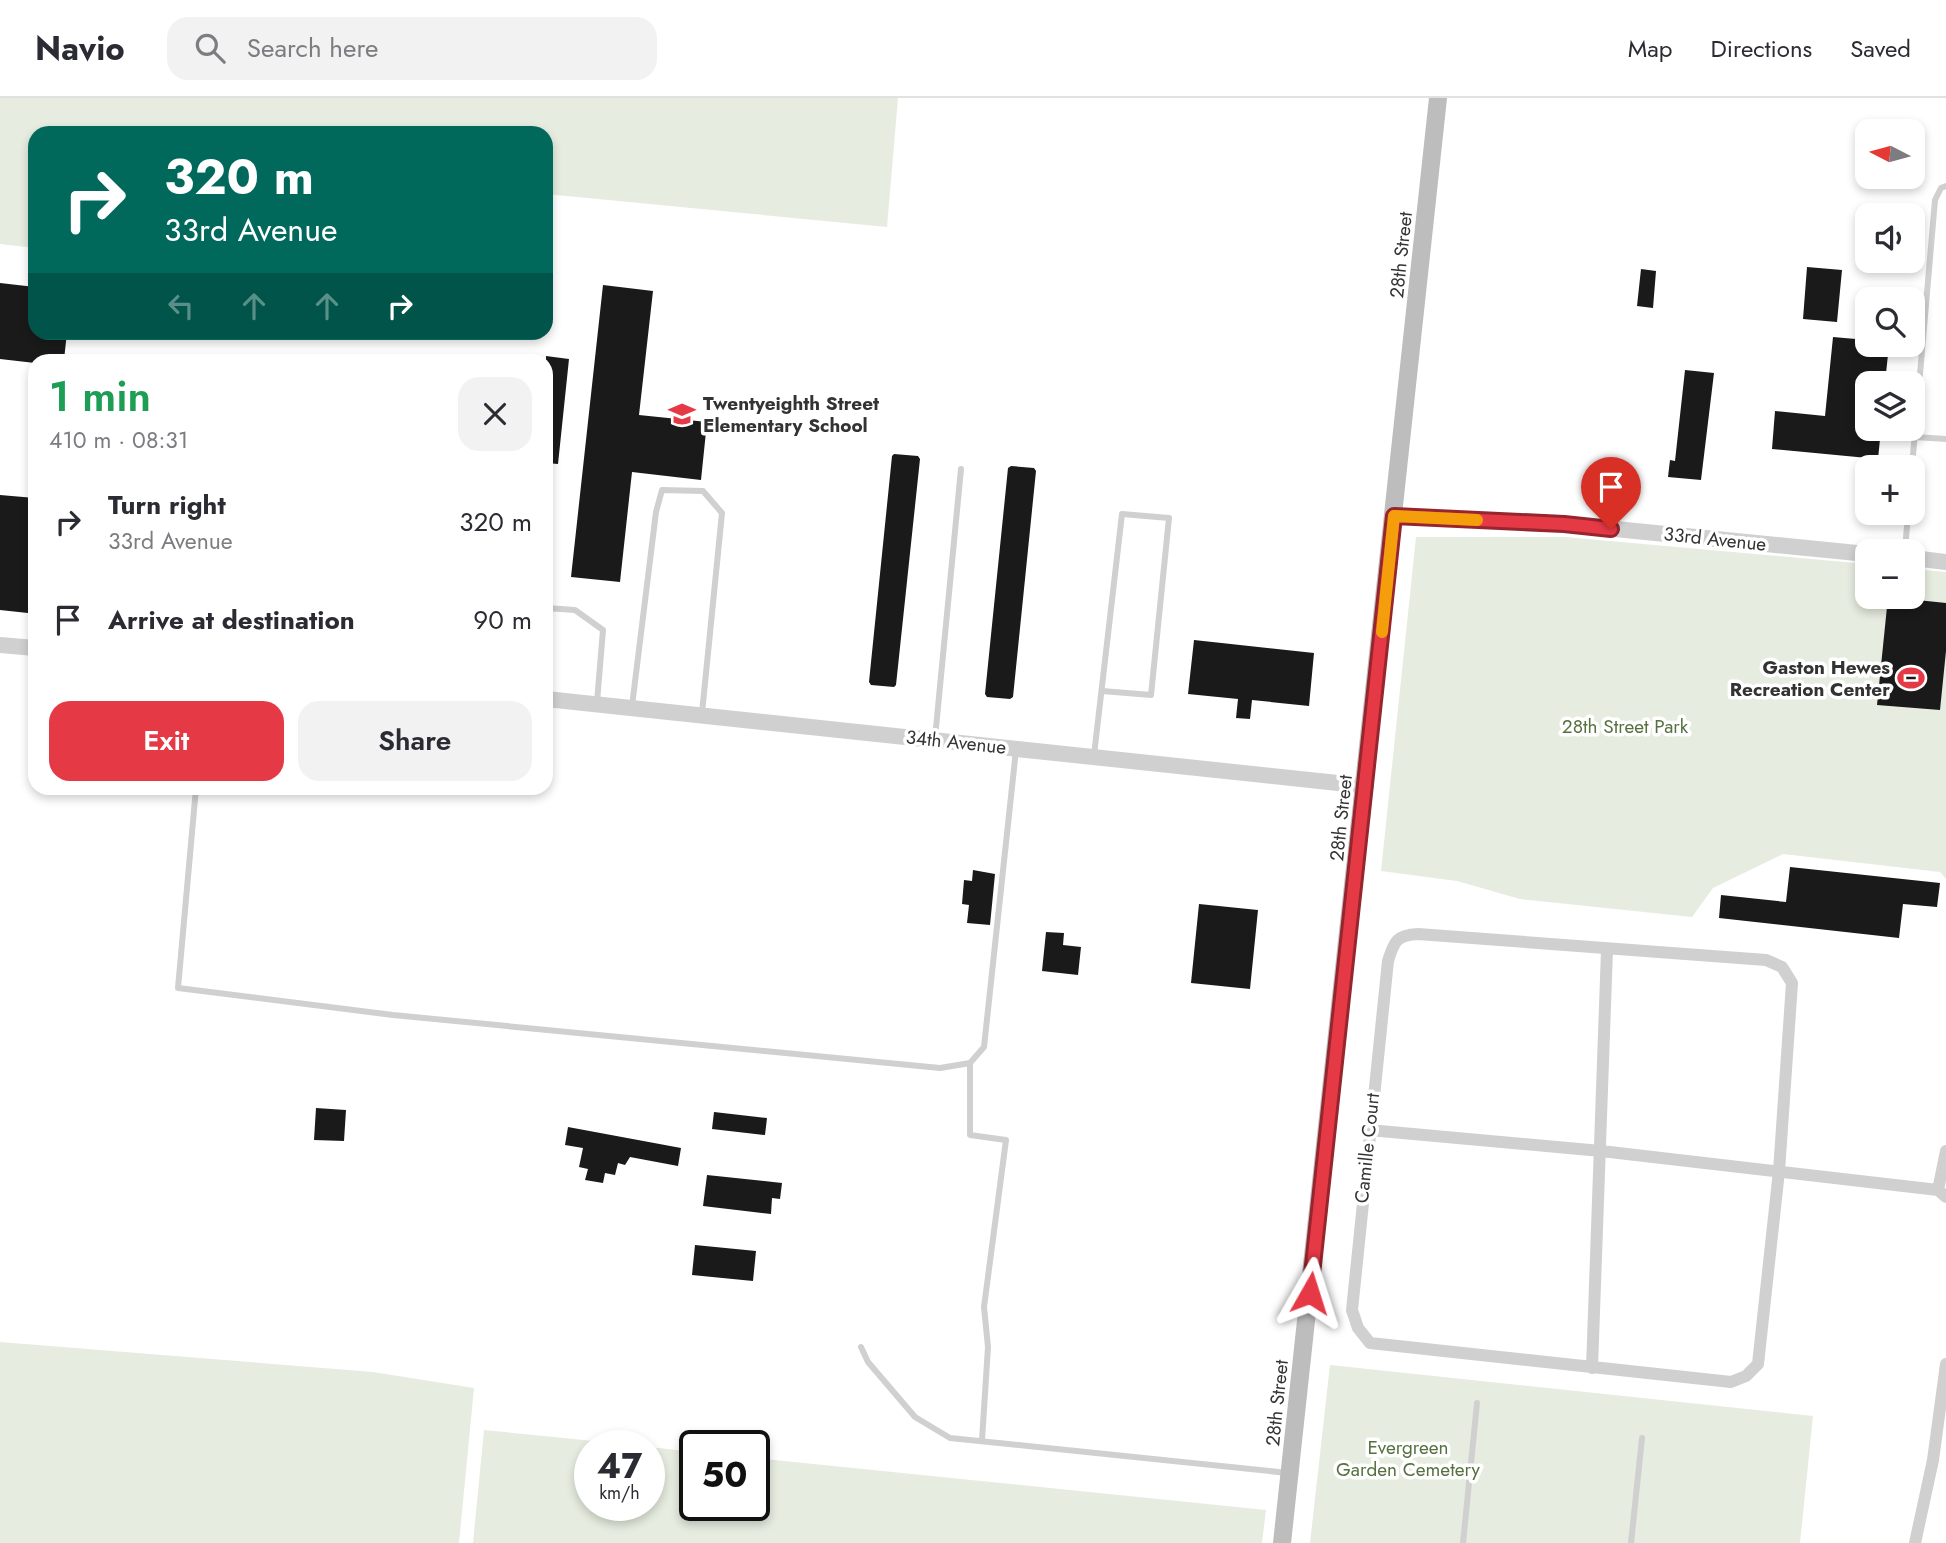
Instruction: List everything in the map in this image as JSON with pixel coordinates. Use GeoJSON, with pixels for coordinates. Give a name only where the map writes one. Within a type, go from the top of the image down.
{"type":"FeatureCollection","features":[{"type":"Feature","properties":{"kind":"main road","name":"28th Street"},"geometry":{"type":"LineString","coordinates":[[1282,1543],[1366,786],[1438,98]]}},
{"type":"Feature","properties":{"kind":"street","name":"33rd Avenue"},"geometry":{"type":"LineString","coordinates":[[1394,516],[1564,524],[1855,553]]}},
{"type":"Feature","properties":{"kind":"street"},"geometry":{"type":"LineString","coordinates":[[1925,559],[1946,562]]}},
{"type":"Feature","properties":{"kind":"street"},"geometry":{"type":"LineString","coordinates":[[0,645],[28,647]]}},
{"type":"Feature","properties":{"kind":"street","name":"34th Avenue"},"geometry":{"type":"LineString","coordinates":[[553,700],[1366,786]]}},
{"type":"Feature","properties":{"kind":"street","name":"Camille Court"},"geometry":{"type":"LineString","coordinates":[[1404,935],[1766,960],[1782,967],[1792,983],[1779,1171],[1758,1364],[1746,1376],[1731,1382],[1370,1343],[1358,1328],[1352,1310],[1369,1130],[1388,961],[1393,944],[1404,935]]}},
{"type":"Feature","properties":{"kind":"street"},"geometry":{"type":"LineString","coordinates":[[1592,1367],[1607,950]]}},
{"type":"Feature","properties":{"kind":"street"},"geometry":{"type":"LineString","coordinates":[[1369,1130],[1601,1151],[1779,1171],[1942,1194],[1946,1151]]}},
{"type":"Feature","properties":{"kind":"street"},"geometry":{"type":"LineString","coordinates":[[1915,1543],[1940,1461],[1946,1364]]}},
{"type":"Feature","properties":{"kind":"lane"},"geometry":{"type":"LineString","coordinates":[[1921,371],[1935,200],[1941,188],[1946,186]]}},
{"type":"Feature","properties":{"kind":"lane"},"geometry":{"type":"LineString","coordinates":[[1925,438],[1946,439]]}},
{"type":"Feature","properties":{"kind":"lane"},"geometry":{"type":"LineString","coordinates":[[935,740],[961,469]]}},
{"type":"Feature","properties":{"kind":"lane"},"geometry":{"type":"LineString","coordinates":[[632,708],[656,512],[662,490],[703,491],[722,513],[702,715]]}},
{"type":"Feature","properties":{"kind":"lane"},"geometry":{"type":"LineString","coordinates":[[1094,757],[1122,513],[1169,517],[1152,695],[1102,691]]}},
{"type":"Feature","properties":{"kind":"lane"},"geometry":{"type":"LineString","coordinates":[[553,608],[575,610],[603,630],[597,704]]}},
{"type":"Feature","properties":{"kind":"lane"},"geometry":{"type":"LineString","coordinates":[[195,795],[178,988],[393,1015],[940,1068],[970,1063],[984,1047],[1016,748]]}},
{"type":"Feature","properties":{"kind":"lane"},"geometry":{"type":"LineString","coordinates":[[970,1063],[970,1135],[1006,1140],[984,1307],[988,1347],[982,1440]]}},
{"type":"Feature","properties":{"kind":"lane"},"geometry":{"type":"LineString","coordinates":[[861,1347],[869,1362],[915,1417],[950,1438],[1290,1474]]}},
{"type":"Feature","properties":{"kind":"lane"},"geometry":{"type":"LineString","coordinates":[[1463,1543],[1477,1404]]}},
{"type":"Feature","properties":{"kind":"lane"},"geometry":{"type":"LineString","coordinates":[[1631,1543],[1642,1438]]}},
{"type":"Feature","properties":{"kind":"green space"},"geometry":{"type":"Polygon","coordinates":[[[0,98],[898,98],[887,227],[553,195],[553,126],[28,126],[28,247],[0,244],[0,98]]]}},
{"type":"Feature","properties":{"kind":"green space","name":"28th Street Park"},"geometry":{"type":"Polygon","coordinates":[[[1416,537],[1565,537],[1855,563],[1855,609],[1925,609],[1925,570],[1946,572],[1946,879],[1940,872],[1783,854],[1713,888],[1692,917],[1520,899],[1457,881],[1381,871],[1416,537]]]}},
{"type":"Feature","properties":{"kind":"green space"},"geometry":{"type":"Polygon","coordinates":[[[0,1342],[373,1372],[474,1388],[459,1543],[0,1543],[0,1342]]]}},
{"type":"Feature","properties":{"kind":"green space","name":"Evergreen Garden Cemetery"},"geometry":{"type":"Polygon","coordinates":[[[1330,1365],[1813,1416],[1800,1543],[1310,1543],[1330,1365]]]}},
{"type":"Feature","properties":{"kind":"green space"},"geometry":{"type":"Polygon","coordinates":[[[484,1430],[574,1439],[574,1521],[665,1521],[665,1449],[679,1450],[679,1521],[770,1521],[770,1460],[1266,1510],[1262,1543],[473,1543],[484,1430]]]}},
{"type":"Feature","properties":{"kind":"building"},"geometry":{"type":"Polygon","coordinates":[[[1807,267],[1842,270],[1837,322],[1803,319],[1807,267]]]}},
{"type":"Feature","properties":{"kind":"building"},"geometry":{"type":"Polygon","coordinates":[[[1641,269],[1656,271],[1653,308],[1637,306],[1641,269]]]}},
{"type":"Feature","properties":{"kind":"building"},"geometry":{"type":"Polygon","coordinates":[[[0,283],[28,286],[28,340],[66,340],[65,354],[28,354],[28,362],[0,359],[0,283]]]}},
{"type":"Feature","properties":{"kind":"building"},"geometry":{"type":"Polygon","coordinates":[[[603,285],[653,291],[639,415],[707,422],[701,480],[632,472],[620,582],[571,577],[603,285]]]}},
{"type":"Feature","properties":{"kind":"building"},"geometry":{"type":"Polygon","coordinates":[[[1833,337],[1855,339],[1855,357],[1888,357],[1886,371],[1855,371],[1855,441],[1880,441],[1878,455],[1855,457],[1772,449],[1775,411],[1825,416],[1833,337]]]}},
{"type":"Feature","properties":{"kind":"building"},"geometry":{"type":"Polygon","coordinates":[[[553,357],[569,359],[558,464],[553,464],[553,357]]]}},
{"type":"Feature","properties":{"kind":"building"},"geometry":{"type":"Polygon","coordinates":[[[1685,370],[1714,373],[1701,480],[1668,477],[1670,460],[1675,461],[1685,370]]]}},
{"type":"Feature","properties":{"kind":"building"},"geometry":{"type":"Polygon","coordinates":[[[894,454],[918,456],[920,459],[894,687],[871,685],[869,682],[894,454]]]}},
{"type":"Feature","properties":{"kind":"building"},"geometry":{"type":"Polygon","coordinates":[[[1008,468],[1034,468],[1036,471],[1013,697],[1010,699],[987,697],[985,694],[1008,468]]]}},
{"type":"Feature","properties":{"kind":"building"},"geometry":{"type":"Polygon","coordinates":[[[0,495],[28,497],[28,613],[0,610],[0,495]]]}},
{"type":"Feature","properties":{"kind":"building","name":"Gaston Hewes Recreation Center"},"geometry":{"type":"Polygon","coordinates":[[[1925,601],[1946,603],[1946,651],[1940,710],[1877,705],[1887,609],[1925,609],[1925,601]]]}},
{"type":"Feature","properties":{"kind":"building"},"geometry":{"type":"Polygon","coordinates":[[[1194,640],[1314,653],[1309,706],[1252,700],[1250,719],[1236,718],[1238,699],[1188,694],[1194,640]]]}},
{"type":"Feature","properties":{"kind":"building"},"geometry":{"type":"Polygon","coordinates":[[[1790,867],[1940,883],[1937,907],[1903,904],[1899,938],[1719,918],[1721,895],[1786,902],[1790,867]]]}},
{"type":"Feature","properties":{"kind":"building"},"geometry":{"type":"Polygon","coordinates":[[[973,870],[995,874],[990,925],[967,923],[969,905],[962,904],[964,880],[972,881],[973,870]]]}},
{"type":"Feature","properties":{"kind":"building"},"geometry":{"type":"Polygon","coordinates":[[[1199,904],[1258,910],[1250,989],[1191,983],[1199,904]]]}},
{"type":"Feature","properties":{"kind":"building"},"geometry":{"type":"Polygon","coordinates":[[[1046,932],[1064,933],[1063,945],[1081,947],[1078,975],[1042,971],[1046,932]]]}},
{"type":"Feature","properties":{"kind":"building"},"geometry":{"type":"Polygon","coordinates":[[[316,1108],[346,1110],[344,1141],[314,1140],[316,1108]]]}},
{"type":"Feature","properties":{"kind":"building"},"geometry":{"type":"Polygon","coordinates":[[[714,1112],[767,1118],[765,1135],[712,1129],[714,1112]]]}},
{"type":"Feature","properties":{"kind":"building"},"geometry":{"type":"Polygon","coordinates":[[[568,1127],[681,1148],[678,1166],[630,1157],[625,1165],[618,1163],[615,1175],[605,1173],[603,1183],[585,1180],[588,1169],[579,1167],[583,1148],[565,1145],[568,1127]]]}},
{"type":"Feature","properties":{"kind":"building"},"geometry":{"type":"Polygon","coordinates":[[[707,1175],[782,1183],[780,1199],[772,1198],[771,1214],[703,1206],[707,1175]]]}},
{"type":"Feature","properties":{"kind":"building"},"geometry":{"type":"Polygon","coordinates":[[[695,1245],[756,1251],[753,1281],[692,1275],[695,1245]]]}},
{"type":"Feature","properties":{"kind":"slow traffic"},"geometry":{"type":"LineString","coordinates":[[1382,632],[1394,516],[1477,520]]}},
{"type":"Feature","properties":{"kind":"place","name":"Twentyeighth Street Elementary School"},"geometry":{"type":"Point","coordinates":[682,414]}},
{"type":"Feature","properties":{"kind":"place","name":"Gaston Hewes Recreation Center"},"geometry":{"type":"Point","coordinates":[1911,678]}},
{"type":"Feature","properties":{"kind":"route"},"geometry":{"type":"LineString","coordinates":[[1310,1293],[1394,516],[1564,524],[1611,529]]}}]}
